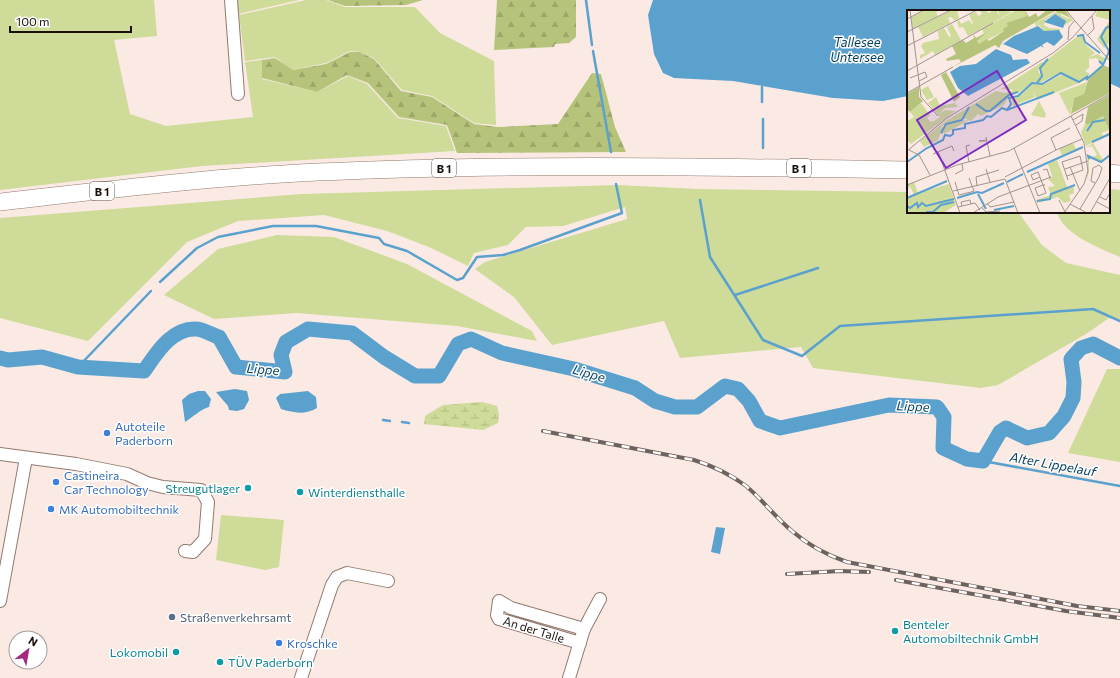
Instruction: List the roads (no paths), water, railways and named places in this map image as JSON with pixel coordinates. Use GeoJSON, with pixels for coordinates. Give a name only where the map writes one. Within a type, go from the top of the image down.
{"type":"FeatureCollection","features":[{"type":"Feature","properties":{"kind":"highway","name":"B 1"},"geometry":{"type":"LineString","coordinates":[[0,202],[204,179],[318,172],[483,167],[907,170]]}},
{"type":"Feature","properties":{"kind":"highway"},"geometry":{"type":"LineString","coordinates":[[1110,173],[1120,174]]}},
{"type":"Feature","properties":{"kind":"street"},"geometry":{"type":"LineString","coordinates":[[231,0],[238,94]]}},
{"type":"Feature","properties":{"kind":"street"},"geometry":{"type":"LineString","coordinates":[[0,454],[76,464],[127,474],[147,483],[163,487],[201,490],[208,502],[205,539],[193,552],[185,550]]}},
{"type":"Feature","properties":{"kind":"street"},"geometry":{"type":"LineString","coordinates":[[0,601],[26,458]]}},
{"type":"Feature","properties":{"kind":"street"},"geometry":{"type":"LineString","coordinates":[[301,678],[336,577],[347,573],[388,581]]}},
{"type":"Feature","properties":{"kind":"street","name":"An der Talle"},"geometry":{"type":"LineString","coordinates":[[569,678],[584,629],[600,599]]}},
{"type":"Feature","properties":{"kind":"street","name":"An der Talle"},"geometry":{"type":"LineString","coordinates":[[580,643],[500,619],[497,615],[498,605],[584,629]]}},
{"type":"Feature","properties":{"kind":"water","name":"Tallesee Untersee"},"geometry":{"type":"Polygon","coordinates":[[[653,0],[1120,0],[1120,88],[1110,83],[1110,10],[907,10],[907,96],[883,101],[833,98],[733,81],[674,78],[663,73],[654,54],[648,15],[653,0]]]}},
{"type":"Feature","properties":{"kind":"water"},"geometry":{"type":"Polygon","coordinates":[[[235,389],[247,391],[249,400],[244,409],[237,411],[229,410],[228,406],[216,392],[235,389]]]}},
{"type":"Feature","properties":{"kind":"water"},"geometry":{"type":"Polygon","coordinates":[[[198,391],[205,391],[211,399],[209,407],[200,411],[185,422],[182,400],[189,394],[198,391]]]}},
{"type":"Feature","properties":{"kind":"water"},"geometry":{"type":"Polygon","coordinates":[[[308,391],[316,397],[317,408],[308,412],[295,412],[281,409],[276,398],[280,394],[308,391]]]}},
{"type":"Feature","properties":{"kind":"water"},"geometry":{"type":"Polygon","coordinates":[[[716,527],[725,528],[720,554],[711,552],[716,527]]]}},
{"type":"Feature","properties":{"kind":"waterway"},"geometry":{"type":"LineString","coordinates":[[586,0],[592,45]]}},
{"type":"Feature","properties":{"kind":"waterway"},"geometry":{"type":"LineString","coordinates":[[593,51],[611,152]]}},
{"type":"Feature","properties":{"kind":"waterway"},"geometry":{"type":"LineString","coordinates":[[762,87],[762,102]]}},
{"type":"Feature","properties":{"kind":"waterway"},"geometry":{"type":"LineString","coordinates":[[763,119],[763,148]]}},
{"type":"Feature","properties":{"kind":"waterway"},"geometry":{"type":"LineString","coordinates":[[160,282],[197,248],[218,237],[273,226],[316,226],[379,238],[384,244],[407,251],[457,280],[463,278],[477,257],[503,255],[520,250],[622,213],[616,184]]}},
{"type":"Feature","properties":{"kind":"waterway"},"geometry":{"type":"LineString","coordinates":[[700,200],[710,257],[763,340],[802,356],[840,326],[1093,309],[1120,321]]}},
{"type":"Feature","properties":{"kind":"waterway"},"geometry":{"type":"LineString","coordinates":[[735,295],[818,268]]}},
{"type":"Feature","properties":{"kind":"waterway"},"geometry":{"type":"LineString","coordinates":[[78,367],[151,291]]}},
{"type":"Feature","properties":{"kind":"waterway","name":"Lippe"},"geometry":{"type":"LineString","coordinates":[[0,358],[8,360],[42,357],[78,367],[144,371],[159,350],[172,337],[187,330],[196,329],[219,337],[236,367],[285,372],[281,355],[286,342],[308,329],[352,333],[384,357],[415,376],[439,376],[458,344],[471,339],[502,353],[574,369],[635,388],[655,401],[675,407],[697,407],[725,386],[738,389],[749,401],[760,421],[780,428],[889,405],[937,407],[944,417],[943,448],[967,459],[983,461],[1000,432],[1006,428],[1027,438],[1049,433],[1064,416],[1073,398],[1074,382],[1071,359],[1081,348],[1093,344],[1120,358]]}},
{"type":"Feature","properties":{"kind":"waterway"},"geometry":{"type":"LineString","coordinates":[[383,420],[390,421]]}},
{"type":"Feature","properties":{"kind":"waterway"},"geometry":{"type":"LineString","coordinates":[[402,422],[409,423]]}},
{"type":"Feature","properties":{"kind":"waterway","name":"Alter Lippelauf"},"geometry":{"type":"LineString","coordinates":[[983,461],[1120,486]]}},
{"type":"Feature","properties":{"kind":"railway"},"geometry":{"type":"LineString","coordinates":[[543,431],[694,460],[715,468],[728,474],[746,486],[786,526],[805,541],[825,553],[847,562],[1077,606],[1120,611]]}},
{"type":"Feature","properties":{"kind":"railway"},"geometry":{"type":"LineString","coordinates":[[787,574],[840,571],[869,572]]}},
{"type":"Feature","properties":{"kind":"railway"},"geometry":{"type":"LineString","coordinates":[[896,580],[1066,611],[1120,618]]}},
{"type":"Feature","properties":{"kind":"place","name":"Autoteile Paderborn"},"geometry":{"type":"Point","coordinates":[107,433]}},
{"type":"Feature","properties":{"kind":"place","name":"Castineira Car Technology"},"geometry":{"type":"Point","coordinates":[56,482]}},
{"type":"Feature","properties":{"kind":"place","name":"Streugutlager"},"geometry":{"type":"Point","coordinates":[248,488]}},
{"type":"Feature","properties":{"kind":"place","name":"Winterdiensthalle"},"geometry":{"type":"Point","coordinates":[300,492]}},
{"type":"Feature","properties":{"kind":"place","name":"MK Automobiltechnik"},"geometry":{"type":"Point","coordinates":[51,509]}},
{"type":"Feature","properties":{"kind":"place","name":"Straßenverkehrsamt"},"geometry":{"type":"Point","coordinates":[172,617]}},
{"type":"Feature","properties":{"kind":"place","name":"Benteler Automobiltechnik GmbH"},"geometry":{"type":"Point","coordinates":[895,631]}},
{"type":"Feature","properties":{"kind":"place","name":"Kroschke"},"geometry":{"type":"Point","coordinates":[279,643]}},
{"type":"Feature","properties":{"kind":"place","name":"Lokomobil"},"geometry":{"type":"Point","coordinates":[176,652]}},
{"type":"Feature","properties":{"kind":"place","name":"TÜV Paderborn"},"geometry":{"type":"Point","coordinates":[220,662]}}]}
